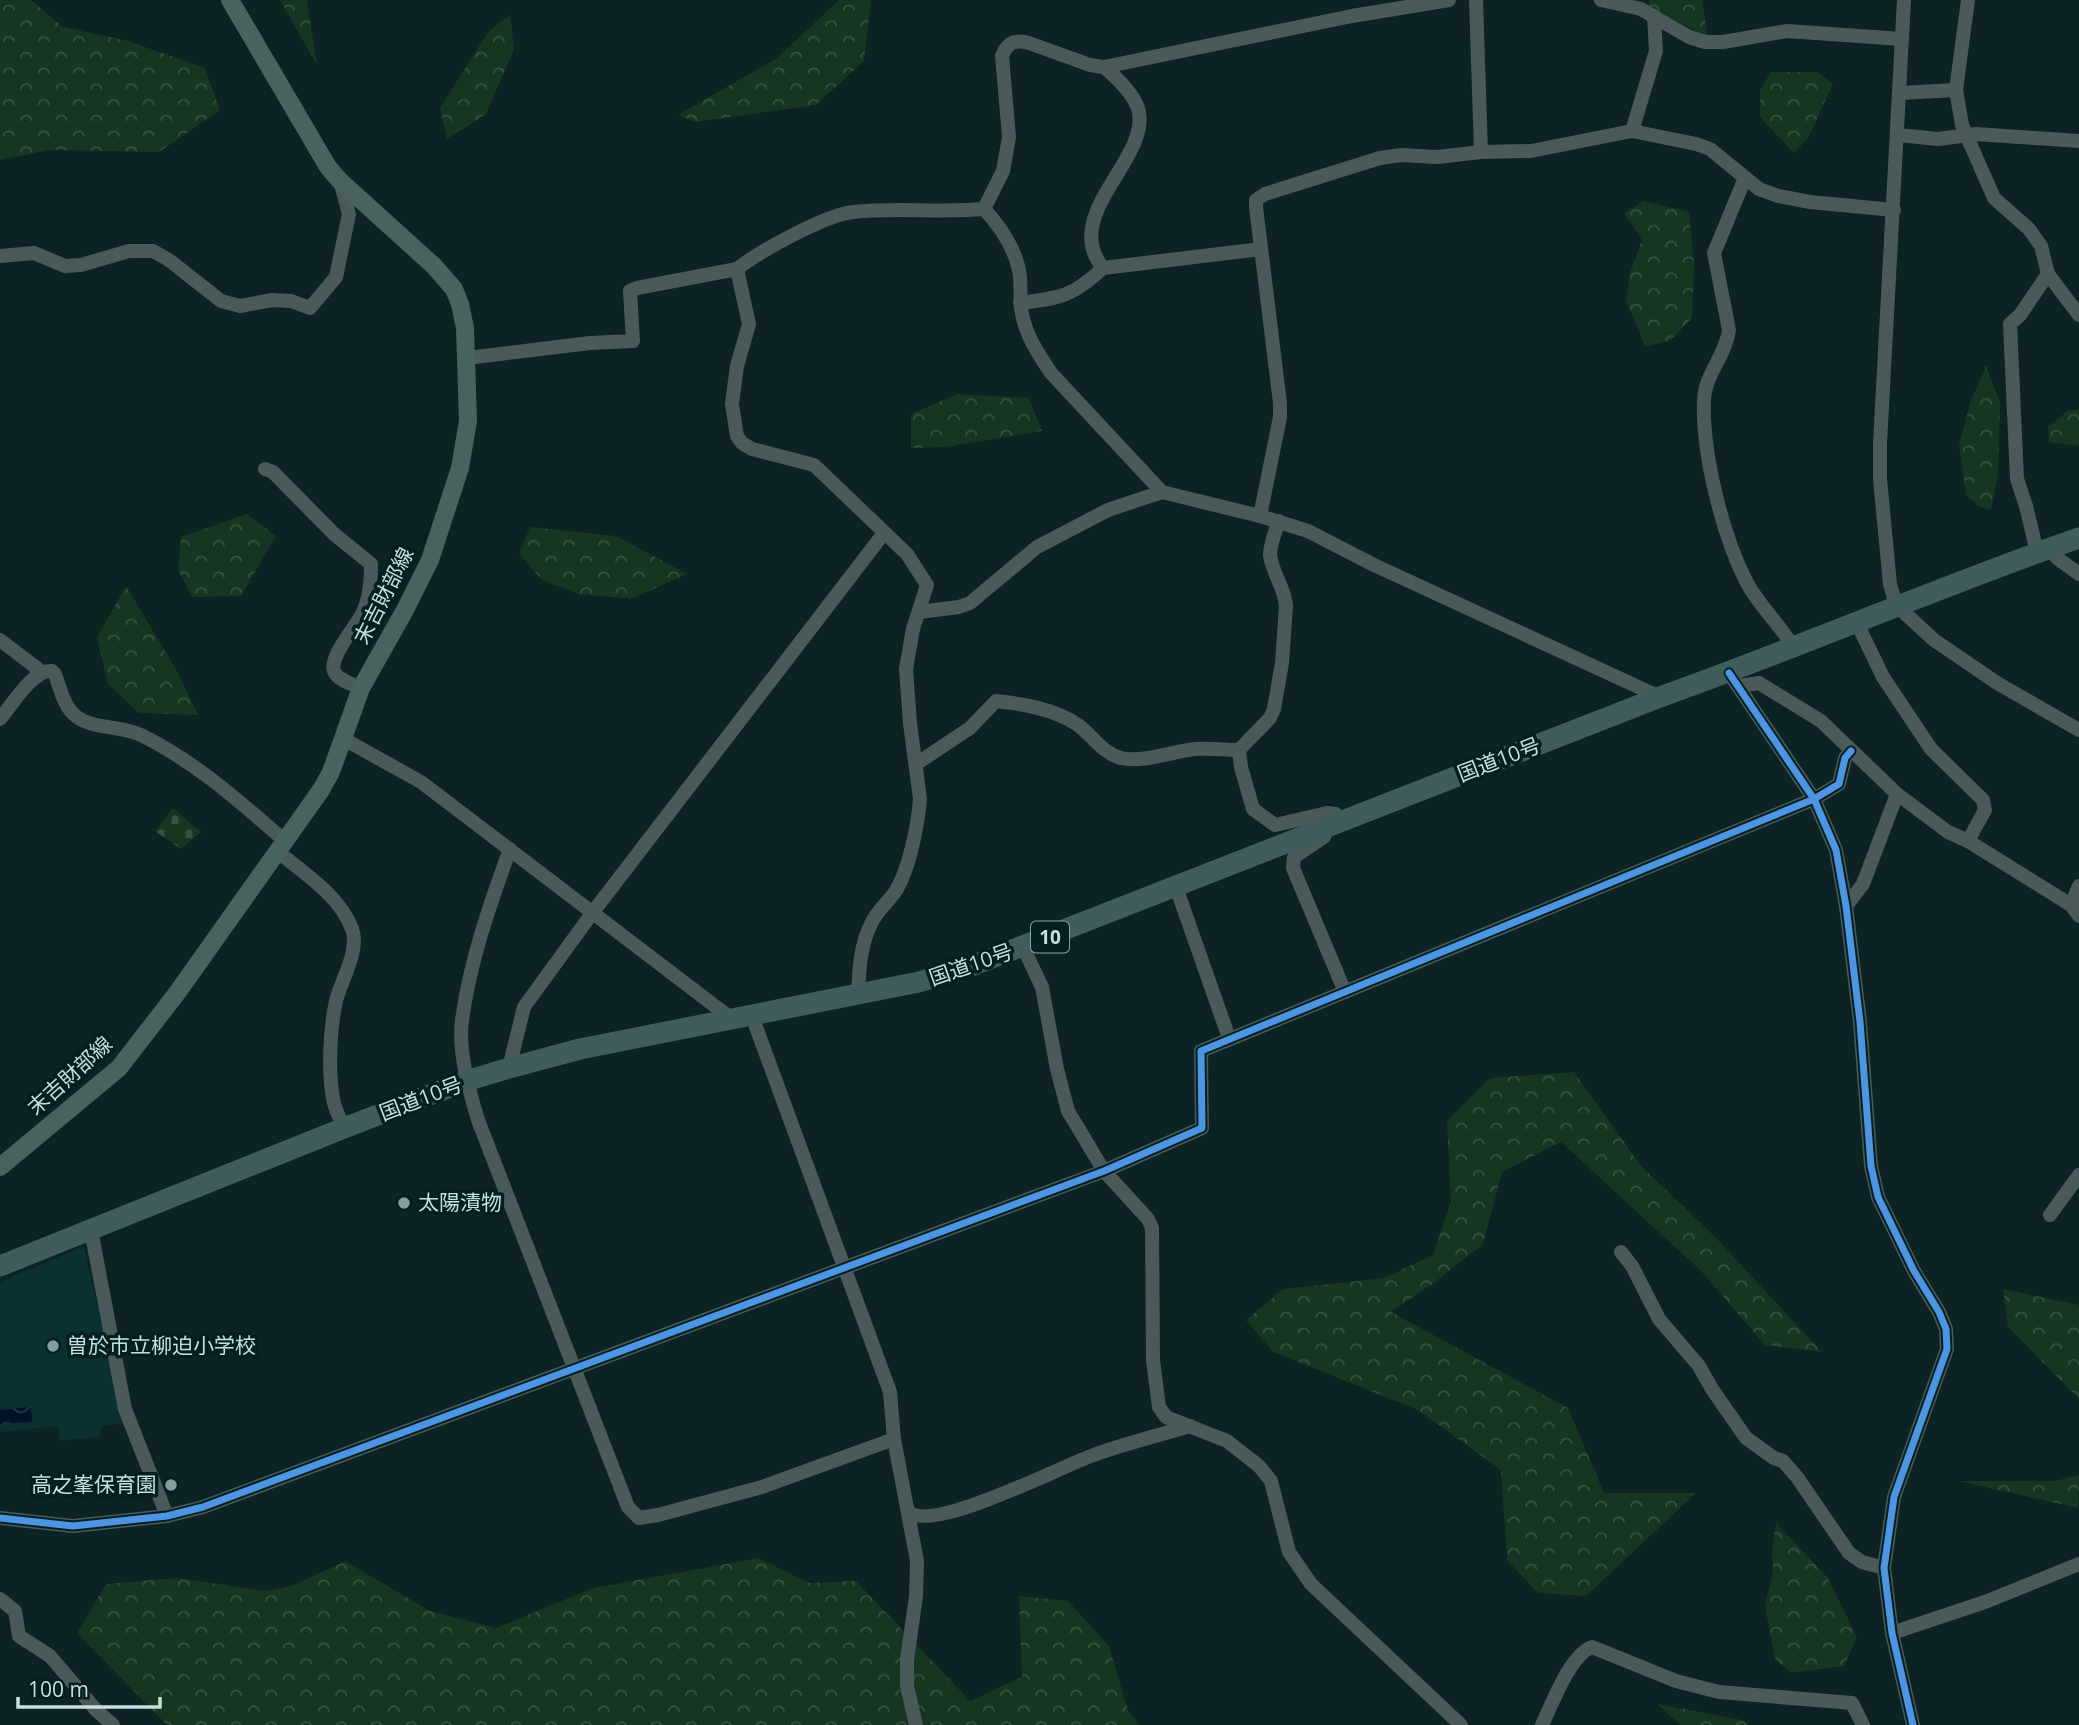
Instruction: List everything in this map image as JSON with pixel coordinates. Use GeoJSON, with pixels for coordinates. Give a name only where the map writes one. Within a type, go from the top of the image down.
{"type":"FeatureCollection","features":[{"type":"Feature","properties":{"kind":"highway","name":"国道10号"},"geometry":{"type":"LineString","coordinates":[[0,1266],[344,1128],[509,1068],[580,1049],[919,982],[966,968],[1660,697],[1734,679],[1793,646],[2079,538]]}},
{"type":"Feature","properties":{"kind":"main road","name":"末吉財部線"},"geometry":{"type":"LineString","coordinates":[[0,1167],[119,1068],[177,993],[282,846],[331,772],[361,688],[430,560],[466,441],[465,328],[454,289],[434,266],[328,167],[230,0]]}},
{"type":"Feature","properties":{"kind":"street"},"geometry":{"type":"LineString","coordinates":[[984,209],[1003,171],[1009,137],[1002,57],[1005,48],[1012,42],[1019,40],[1090,65],[1104,67],[1352,16],[1449,0]]}},
{"type":"Feature","properties":{"kind":"street"},"geometry":{"type":"LineString","coordinates":[[1476,0],[1481,152]]}},
{"type":"Feature","properties":{"kind":"street"},"geometry":{"type":"LineString","coordinates":[[1601,0],[1641,9],[1689,37],[1704,42],[1723,42],[1787,31],[1902,39]]}},
{"type":"Feature","properties":{"kind":"street"},"geometry":{"type":"LineString","coordinates":[[1904,0],[1880,479],[1890,584],[1896,605],[1934,640],[1997,683],[2079,730]]}},
{"type":"Feature","properties":{"kind":"street"},"geometry":{"type":"LineString","coordinates":[[1968,0],[1956,90],[1962,125],[1994,198],[2035,237],[2041,246],[2048,274],[2079,315]]}},
{"type":"Feature","properties":{"kind":"street"},"geometry":{"type":"LineString","coordinates":[[1632,131],[1656,51],[1654,16]]}},
{"type":"Feature","properties":{"kind":"street"},"geometry":{"type":"LineString","coordinates":[[1102,268],[1094,254],[1094,218],[1137,135],[1139,123],[1138,109],[1130,95],[1104,67]]}},
{"type":"Feature","properties":{"kind":"street"},"geometry":{"type":"LineString","coordinates":[[1900,93],[1956,90]]}},
{"type":"Feature","properties":{"kind":"street"},"geometry":{"type":"LineString","coordinates":[[1261,516],[1280,417],[1256,200],[1265,194],[1380,158],[1531,151],[1632,131],[1710,149],[1759,188],[1795,200],[1894,211]]}},
{"type":"Feature","properties":{"kind":"street"},"geometry":{"type":"LineString","coordinates":[[1898,135],[1938,139],[1976,134],[2038,136],[2079,141]]}},
{"type":"Feature","properties":{"kind":"street"},"geometry":{"type":"LineString","coordinates":[[1745,178],[1714,253],[1729,330],[1706,388],[1706,438],[1725,527],[1747,582],[1793,646]]}},
{"type":"Feature","properties":{"kind":"street"},"geometry":{"type":"LineString","coordinates":[[0,256],[34,253],[65,266],[81,265],[129,251],[153,251],[169,260],[221,301],[240,306],[272,300],[291,301],[310,308],[336,277],[349,214],[340,181]]}},
{"type":"Feature","properties":{"kind":"street"},"geometry":{"type":"LineString","coordinates":[[467,358],[590,343],[633,341],[630,291],[737,269],[750,259],[829,218],[852,212],[948,212],[984,209]]}},
{"type":"Feature","properties":{"kind":"street"},"geometry":{"type":"LineString","coordinates":[[984,209],[996,222],[1013,252],[1020,272],[1020,303],[1028,334],[1051,373],[1162,492]]}},
{"type":"Feature","properties":{"kind":"street"},"geometry":{"type":"LineString","coordinates":[[1020,303],[1062,298],[1092,279],[1102,268],[1261,250]]}},
{"type":"Feature","properties":{"kind":"street"},"geometry":{"type":"LineString","coordinates":[[737,269],[749,324],[737,366],[732,404],[737,436],[752,449],[814,465],[907,554],[926,580],[926,592],[910,641],[906,669],[919,811],[904,873],[896,890],[872,922],[860,957],[858,995]]}},
{"type":"Feature","properties":{"kind":"street"},"geometry":{"type":"LineString","coordinates":[[2048,274],[2020,315],[2010,324],[2017,479],[2043,550],[2079,574]]}},
{"type":"Feature","properties":{"kind":"street"},"geometry":{"type":"LineString","coordinates":[[264,469],[273,472],[334,534],[371,564],[371,586],[363,612],[334,659],[334,670],[338,678],[361,688]]}},
{"type":"Feature","properties":{"kind":"street"},"geometry":{"type":"LineString","coordinates":[[919,612],[970,603],[1037,547],[1108,510],[1162,492],[1261,516],[1308,531],[1374,565],[1660,697]]}},
{"type":"Feature","properties":{"kind":"street"},"geometry":{"type":"LineString","coordinates":[[916,764],[970,729],[996,701],[1033,706],[1069,719],[1101,747],[1121,758],[1146,758],[1197,749],[1239,750],[1270,718],[1277,701],[1286,606],[1270,555],[1279,521]]}},
{"type":"Feature","properties":{"kind":"street"},"geometry":{"type":"LineString","coordinates":[[509,1068],[524,1007],[593,912],[884,533]]}},
{"type":"Feature","properties":{"kind":"street"},"geometry":{"type":"LineString","coordinates":[[1856,621],[1883,677],[1931,749],[1983,800],[1984,810],[1968,841]]}},
{"type":"Feature","properties":{"kind":"street"},"geometry":{"type":"LineString","coordinates":[[0,640],[42,672]]}},
{"type":"Feature","properties":{"kind":"street"},"geometry":{"type":"LineString","coordinates":[[0,719],[34,677],[42,672],[52,671],[67,705],[79,719],[130,729],[191,762],[282,846],[322,888],[346,917],[353,931],[352,952],[335,1004],[331,1052],[333,1099],[344,1128]]}},
{"type":"Feature","properties":{"kind":"street"},"geometry":{"type":"LineString","coordinates":[[1734,679],[1759,683],[1821,721],[1897,794],[1948,832],[1968,841],[2075,911],[2079,886]]}},
{"type":"Feature","properties":{"kind":"street"},"geometry":{"type":"LineString","coordinates":[[1734,679],[1814,799],[1836,850],[1846,906],[1860,1022],[1871,1166],[1878,1196],[1946,1329],[1947,1349],[1894,1497],[1884,1568],[1892,1633],[1913,1725]]}},
{"type":"Feature","properties":{"kind":"street"},"geometry":{"type":"LineString","coordinates":[[342,738],[421,782],[593,912],[742,1018],[845,1267],[890,1392],[894,1439],[917,1561],[916,1596],[907,1660],[907,1686],[915,1725]]}},
{"type":"Feature","properties":{"kind":"street"},"geometry":{"type":"LineString","coordinates":[[1239,750],[1253,809],[1275,825],[1326,813],[1336,814],[1335,825],[1324,837],[1294,857],[1293,868],[1345,992]]}},
{"type":"Feature","properties":{"kind":"street"},"geometry":{"type":"LineString","coordinates":[[0,1518],[73,1526],[167,1516],[203,1507],[1104,1171],[1202,1128],[1201,1051],[1814,799],[1839,784],[1845,758],[1851,751]]}},
{"type":"Feature","properties":{"kind":"street"},"geometry":{"type":"LineString","coordinates":[[1846,906],[1863,884],[1897,794]]}},
{"type":"Feature","properties":{"kind":"street"},"geometry":{"type":"LineString","coordinates":[[510,849],[483,922],[462,1022],[466,1082],[478,1120],[628,1507],[639,1518],[658,1515],[762,1487],[894,1439]]}},
{"type":"Feature","properties":{"kind":"street"},"geometry":{"type":"LineString","coordinates":[[1176,887],[1229,1038]]}},
{"type":"Feature","properties":{"kind":"street"},"geometry":{"type":"LineString","coordinates":[[1023,947],[1042,987],[1057,1069],[1068,1111],[1104,1171],[1148,1219],[1152,1228],[1153,1360],[1159,1407],[1166,1417],[1227,1441],[1259,1466],[1270,1481],[1289,1552],[1311,1584],[1461,1725]]}},
{"type":"Feature","properties":{"kind":"street"},"geometry":{"type":"LineString","coordinates":[[2050,1215],[2079,1175]]}},
{"type":"Feature","properties":{"kind":"street"},"geometry":{"type":"LineString","coordinates":[[91,1230],[125,1409],[167,1516]]}},
{"type":"Feature","properties":{"kind":"street"},"geometry":{"type":"LineString","coordinates":[[1621,1252],[1632,1266],[1659,1319],[1699,1366],[1746,1438],[1774,1458],[1783,1461],[1797,1476],[1849,1552],[1862,1562],[1884,1568]]}},
{"type":"Feature","properties":{"kind":"street"},"geometry":{"type":"LineString","coordinates":[[909,1512],[916,1517],[923,1517],[953,1512],[1090,1456],[1190,1426]]}},
{"type":"Feature","properties":{"kind":"street"},"geometry":{"type":"LineString","coordinates":[[1892,1633],[1985,1602],[2079,1564]]}},
{"type":"Feature","properties":{"kind":"street"},"geometry":{"type":"LineString","coordinates":[[0,1599],[15,1611],[19,1636],[50,1656],[96,1710],[113,1725]]}},
{"type":"Feature","properties":{"kind":"street"},"geometry":{"type":"LineString","coordinates":[[1542,1725],[1572,1666],[1584,1650],[1592,1647],[1676,1681],[1719,1692],[1852,1703],[1863,1725]]}},
{"type":"Feature","properties":{"kind":"shaded area","name":"曽於市立柳迫小学校"},"geometry":{"type":"Polygon","coordinates":[[[84,1246],[124,1423],[102,1426],[99,1437],[60,1441],[58,1426],[0,1432],[0,1282],[84,1246]]]}},
{"type":"Feature","properties":{"kind":"green space"},"geometry":{"type":"Polygon","coordinates":[[[0,0],[31,0],[63,27],[128,41],[205,68],[220,110],[159,152],[50,150],[0,160],[0,0]]]}},
{"type":"Feature","properties":{"kind":"green space"},"geometry":{"type":"Polygon","coordinates":[[[280,0],[307,0],[317,65],[280,0]]]}},
{"type":"Feature","properties":{"kind":"green space"},"geometry":{"type":"Polygon","coordinates":[[[839,0],[871,0],[864,61],[816,105],[695,122],[678,115],[777,58],[839,0]]]}},
{"type":"Feature","properties":{"kind":"green space"},"geometry":{"type":"Polygon","coordinates":[[[1649,0],[1702,0],[1708,38],[1649,6],[1649,0]]]}},
{"type":"Feature","properties":{"kind":"green space"},"geometry":{"type":"Polygon","coordinates":[[[510,15],[514,49],[486,114],[447,139],[440,108],[488,32],[510,15]]]}},
{"type":"Feature","properties":{"kind":"green space"},"geometry":{"type":"Polygon","coordinates":[[[1771,72],[1818,72],[1833,84],[1808,138],[1794,153],[1760,117],[1760,90],[1771,72]]]}},
{"type":"Feature","properties":{"kind":"green space"},"geometry":{"type":"Polygon","coordinates":[[[1644,201],[1689,212],[1694,264],[1692,318],[1670,341],[1645,346],[1626,300],[1630,273],[1642,240],[1624,213],[1644,201]]]}},
{"type":"Feature","properties":{"kind":"green space"},"geometry":{"type":"Polygon","coordinates":[[[1986,366],[2000,402],[1998,475],[1991,510],[1980,507],[1966,495],[1959,445],[1971,400],[1986,366]]]}},
{"type":"Feature","properties":{"kind":"green space"},"geometry":{"type":"Polygon","coordinates":[[[957,394],[1029,398],[1042,431],[945,447],[911,448],[911,414],[957,394]]]}},
{"type":"Feature","properties":{"kind":"green space"},"geometry":{"type":"Polygon","coordinates":[[[2079,409],[2079,446],[2049,442],[2048,426],[2068,411],[2079,409]]]}},
{"type":"Feature","properties":{"kind":"green space"},"geometry":{"type":"Polygon","coordinates":[[[247,514],[276,536],[241,596],[192,597],[178,570],[181,537],[247,514]]]}},
{"type":"Feature","properties":{"kind":"green space"},"geometry":{"type":"Polygon","coordinates":[[[530,527],[616,536],[687,574],[631,599],[578,594],[542,580],[519,554],[530,527]]]}},
{"type":"Feature","properties":{"kind":"green space"},"geometry":{"type":"Polygon","coordinates":[[[126,586],[176,669],[198,715],[139,713],[108,684],[97,637],[126,586]]]}},
{"type":"Feature","properties":{"kind":"green space"},"geometry":{"type":"Polygon","coordinates":[[[173,808],[201,832],[181,849],[155,831],[173,808]]]}},
{"type":"Feature","properties":{"kind":"green space"},"geometry":{"type":"Polygon","coordinates":[[[1574,1072],[1641,1166],[1717,1239],[1822,1352],[1765,1345],[1701,1271],[1561,1142],[1502,1172],[1483,1244],[1391,1312],[1568,1408],[1604,1493],[1696,1493],[1586,1596],[1538,1593],[1507,1560],[1501,1470],[1418,1410],[1273,1352],[1246,1320],[1283,1289],[1384,1278],[1433,1255],[1451,1201],[1447,1121],[1490,1078],[1574,1072]]]}},
{"type":"Feature","properties":{"kind":"green space"},"geometry":{"type":"Polygon","coordinates":[[[2003,1289],[2079,1305],[2079,1399],[2008,1327],[2003,1289]]]}},
{"type":"Feature","properties":{"kind":"green space"},"geometry":{"type":"Polygon","coordinates":[[[2079,1475],[2078,1508],[1959,1481],[2055,1481],[2079,1475]]]}},
{"type":"Feature","properties":{"kind":"green space"},"geometry":{"type":"Polygon","coordinates":[[[1776,1523],[1828,1578],[1857,1637],[1844,1666],[1791,1673],[1775,1659],[1765,1606],[1773,1571],[1772,1551],[1776,1523]]]}},
{"type":"Feature","properties":{"kind":"green space"},"geometry":{"type":"Polygon","coordinates":[[[759,1558],[809,1583],[856,1581],[970,1701],[1022,1677],[1019,1596],[1068,1601],[1109,1646],[1128,1710],[1140,1725],[167,1725],[77,1633],[106,1584],[178,1578],[266,1591],[292,1586],[345,1561],[430,1611],[496,1628],[593,1588],[759,1558]]]}},
{"type":"Feature","properties":{"kind":"green space"},"geometry":{"type":"Polygon","coordinates":[[[1657,1704],[1742,1720],[1749,1725],[1681,1725],[1657,1704]]]}},
{"type":"Feature","properties":{"kind":"water"},"geometry":{"type":"Polygon","coordinates":[[[31,1407],[32,1422],[0,1424],[0,1410],[31,1407]]]}},
{"type":"Feature","properties":{"kind":"cycle path"},"geometry":{"type":"LineString","coordinates":[[1729,673],[1814,799],[1836,850],[1846,906],[1860,1022],[1871,1166],[1878,1197],[1946,1329],[1947,1349],[1894,1497],[1884,1568],[1892,1633],[1913,1725]]}},
{"type":"Feature","properties":{"kind":"cycle path"},"geometry":{"type":"LineString","coordinates":[[0,1518],[73,1526],[167,1516],[203,1507],[1104,1171],[1202,1128],[1201,1051],[1814,799],[1839,784],[1845,758],[1851,751]]}},
{"type":"Feature","properties":{"kind":"place","name":"太陽漬物"},"geometry":{"type":"Point","coordinates":[404,1203]}},
{"type":"Feature","properties":{"kind":"place","name":"曽於市立柳迫小学校"},"geometry":{"type":"Point","coordinates":[53,1346]}},
{"type":"Feature","properties":{"kind":"place","name":"高之峯保育園"},"geometry":{"type":"Point","coordinates":[171,1485]}}]}
